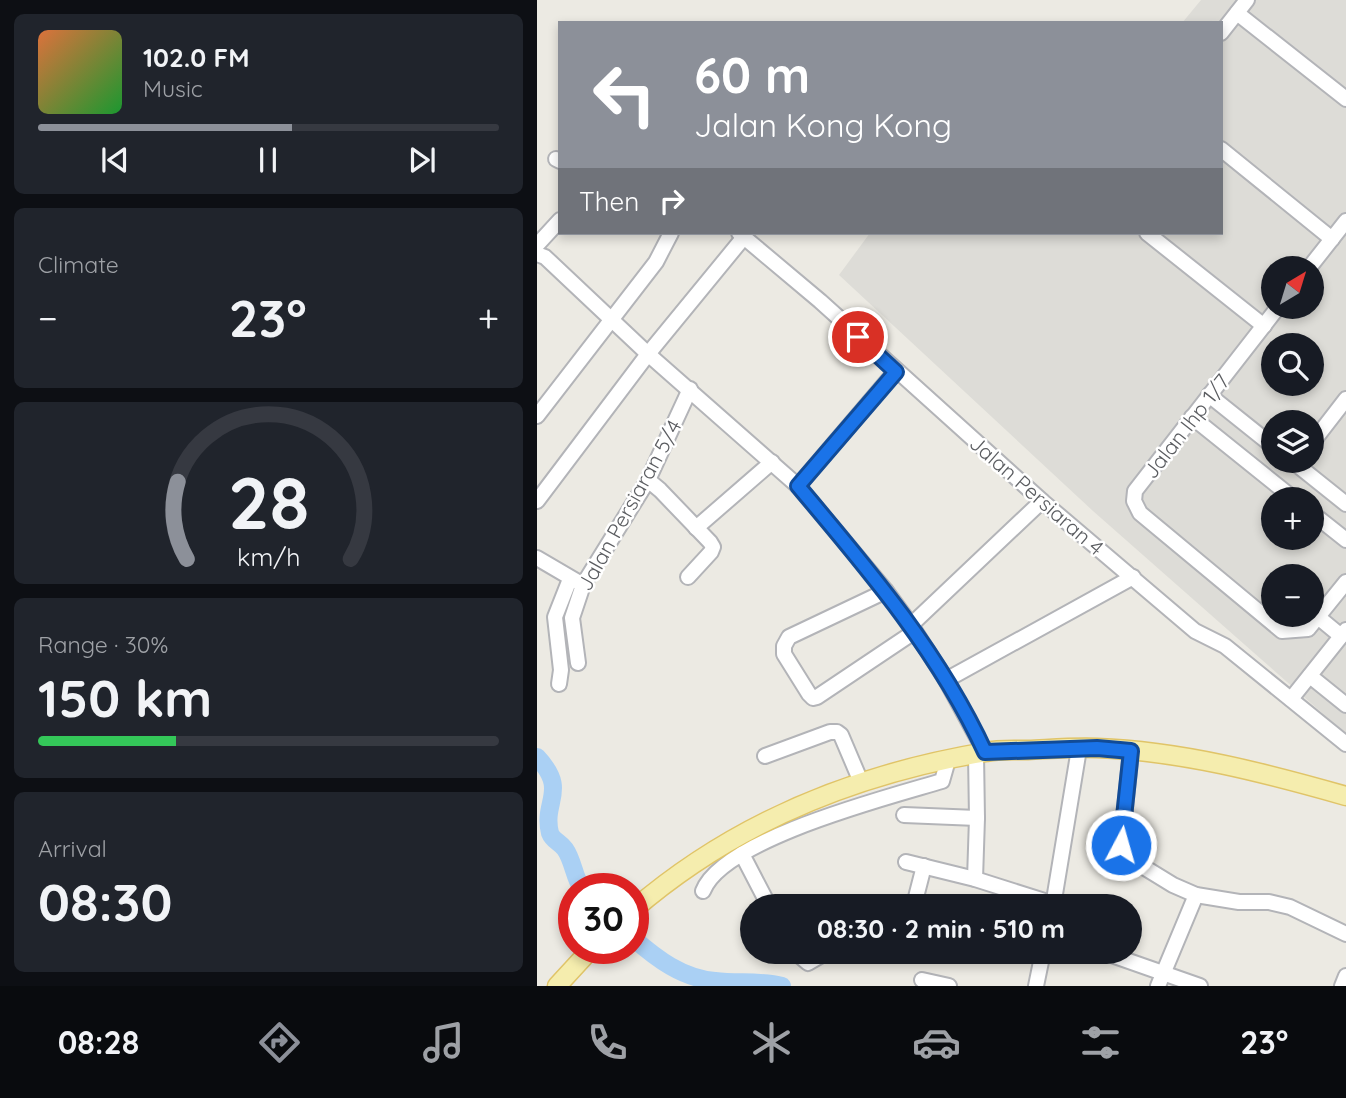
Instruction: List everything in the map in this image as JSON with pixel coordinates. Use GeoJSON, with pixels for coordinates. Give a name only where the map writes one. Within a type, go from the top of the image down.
{"type":"FeatureCollection","features":[{"type":"Feature","properties":{"kind":"main road"},"geometry":{"type":"LineString","coordinates":[[649,896],[668,880],[728,842],[800,804],[861,782],[981,753],[1079,749],[1131,751],[1195,759],[1345,796]]}},
{"type":"Feature","properties":{"kind":"main road"},"geometry":{"type":"LineString","coordinates":[[1309,786],[1346,809]]}},
{"type":"Feature","properties":{"kind":"main road"},"geometry":{"type":"LineString","coordinates":[[557,986],[577,964]]}},
{"type":"Feature","properties":{"kind":"street"},"geometry":{"type":"LineString","coordinates":[[1223,30],[1247,0]]}},
{"type":"Feature","properties":{"kind":"street"},"geometry":{"type":"LineString","coordinates":[[1237,13],[1346,99]]}},
{"type":"Feature","properties":{"kind":"street"},"geometry":{"type":"LineString","coordinates":[[1223,151],[1332,239]]}},
{"type":"Feature","properties":{"kind":"street"},"geometry":{"type":"LineString","coordinates":[[1319,256],[1346,221]]}},
{"type":"Feature","properties":{"kind":"street"},"geometry":{"type":"LineString","coordinates":[[537,245],[558,222]]}},
{"type":"Feature","properties":{"kind":"street"},"geometry":{"type":"LineString","coordinates":[[537,416],[610,318],[656,262],[670,235]]}},
{"type":"Feature","properties":{"kind":"street"},"geometry":{"type":"LineString","coordinates":[[537,501],[742,235]]}},
{"type":"Feature","properties":{"kind":"street","name":"Jalan Persiaran 4"},"geometry":{"type":"LineString","coordinates":[[742,235],[1042,501],[1195,631],[1225,646],[1346,744]]}},
{"type":"Feature","properties":{"kind":"street"},"geometry":{"type":"LineString","coordinates":[[1150,235],[1264,326]]}},
{"type":"Feature","properties":{"kind":"street"},"geometry":{"type":"LineString","coordinates":[[537,254],[545,257],[648,354],[798,486],[886,591],[912,628],[946,680],[981,753],[975,879]]}},
{"type":"Feature","properties":{"kind":"street","name":"Jalan Ihp 1/7"},"geometry":{"type":"LineString","coordinates":[[1261,614],[1140,513],[1134,501],[1135,491],[1269,319]]}},
{"type":"Feature","properties":{"kind":"street"},"geometry":{"type":"LineString","coordinates":[[798,486],[896,372]]}},
{"type":"Feature","properties":{"kind":"street","name":"Jalan Persiaran 5/4"},"geometry":{"type":"LineString","coordinates":[[578,663],[572,618],[576,582],[648,480],[690,389]]}},
{"type":"Feature","properties":{"kind":"street"},"geometry":{"type":"LineString","coordinates":[[1210,395],[1261,436]]}},
{"type":"Feature","properties":{"kind":"street"},"geometry":{"type":"LineString","coordinates":[[1324,427],[1346,399]]}},
{"type":"Feature","properties":{"kind":"street"},"geometry":{"type":"LineString","coordinates":[[1192,417],[1279,487]]}},
{"type":"Feature","properties":{"kind":"street"},"geometry":{"type":"LineString","coordinates":[[696,528],[772,462]]}},
{"type":"Feature","properties":{"kind":"street"},"geometry":{"type":"LineString","coordinates":[[1308,473],[1346,504]]}},
{"type":"Feature","properties":{"kind":"street"},"geometry":{"type":"LineString","coordinates":[[648,480],[713,547],[688,577]]}},
{"type":"Feature","properties":{"kind":"street"},"geometry":{"type":"LineString","coordinates":[[886,591],[789,637],[784,646],[784,654],[813,698],[912,628],[1042,501]]}},
{"type":"Feature","properties":{"kind":"street"},"geometry":{"type":"LineString","coordinates":[[1324,523],[1346,540]]}},
{"type":"Feature","properties":{"kind":"street"},"geometry":{"type":"LineString","coordinates":[[537,558],[576,582],[555,617],[561,670],[559,684]]}},
{"type":"Feature","properties":{"kind":"street"},"geometry":{"type":"LineString","coordinates":[[946,680],[1133,577]]}},
{"type":"Feature","properties":{"kind":"street"},"geometry":{"type":"LineString","coordinates":[[1324,610],[1346,582]]}},
{"type":"Feature","properties":{"kind":"street"},"geometry":{"type":"LineString","coordinates":[[1291,699],[1343,633],[1324,626]]}},
{"type":"Feature","properties":{"kind":"street","name":"Jalan Ihp 1/7"},"geometry":{"type":"LineString","coordinates":[[1277,627],[1289,632],[1302,627]]}},
{"type":"Feature","properties":{"kind":"street"},"geometry":{"type":"LineString","coordinates":[[1310,676],[1346,705]]}},
{"type":"Feature","properties":{"kind":"street"},"geometry":{"type":"LineString","coordinates":[[766,756],[830,732],[837,732],[841,735],[861,782]]}},
{"type":"Feature","properties":{"kind":"street"},"geometry":{"type":"LineString","coordinates":[[1055,894],[1079,749]]}},
{"type":"Feature","properties":{"kind":"street"},"geometry":{"type":"LineString","coordinates":[[1131,751],[1122,851],[1129,858],[1196,895],[1290,906],[1346,934]]}},
{"type":"Feature","properties":{"kind":"street"},"geometry":{"type":"LineString","coordinates":[[703,891],[709,878],[742,854],[794,828],[821,817],[942,780],[948,760]]}},
{"type":"Feature","properties":{"kind":"street"},"geometry":{"type":"LineString","coordinates":[[904,815],[977,818]]}},
{"type":"Feature","properties":{"kind":"street"},"geometry":{"type":"LineString","coordinates":[[742,854],[763,894]]}},
{"type":"Feature","properties":{"kind":"street"},"geometry":{"type":"LineString","coordinates":[[906,862],[975,879],[1020,894]]}},
{"type":"Feature","properties":{"kind":"street"},"geometry":{"type":"LineString","coordinates":[[918,894],[924,866]]}},
{"type":"Feature","properties":{"kind":"street"},"geometry":{"type":"LineString","coordinates":[[1161,980],[1196,895]]}},
{"type":"Feature","properties":{"kind":"street"},"geometry":{"type":"LineString","coordinates":[[1036,986],[1041,964]]}},
{"type":"Feature","properties":{"kind":"street"},"geometry":{"type":"LineString","coordinates":[[1128,964],[1161,980],[1200,986]]}},
{"type":"Feature","properties":{"kind":"street"},"geometry":{"type":"LineString","coordinates":[[1342,986],[1346,976]]}},
{"type":"Feature","properties":{"kind":"street"},"geometry":{"type":"LineString","coordinates":[[922,981],[949,986]]}},
{"type":"Feature","properties":{"kind":"shaded area"},"geometry":{"type":"Polygon","coordinates":[[[1201,0],[1346,0],[1346,734],[1093,511],[839,275],[869,235],[1223,235],[1223,21],[1184,21],[1201,0]]]}},
{"type":"Feature","properties":{"kind":"waterway"},"geometry":{"type":"LineString","coordinates":[[537,757],[546,769],[553,788],[548,822],[550,833],[568,853],[575,873]]}},
{"type":"Feature","properties":{"kind":"waterway"},"geometry":{"type":"LineString","coordinates":[[649,951],[681,972],[703,979],[782,986]]}},
{"type":"Feature","properties":{"kind":"route"},"geometry":{"type":"LineString","coordinates":[[858,337],[896,372],[798,486],[911,625],[975,729],[985,752],[1097,748],[1131,751],[1121,845]]}}]}
